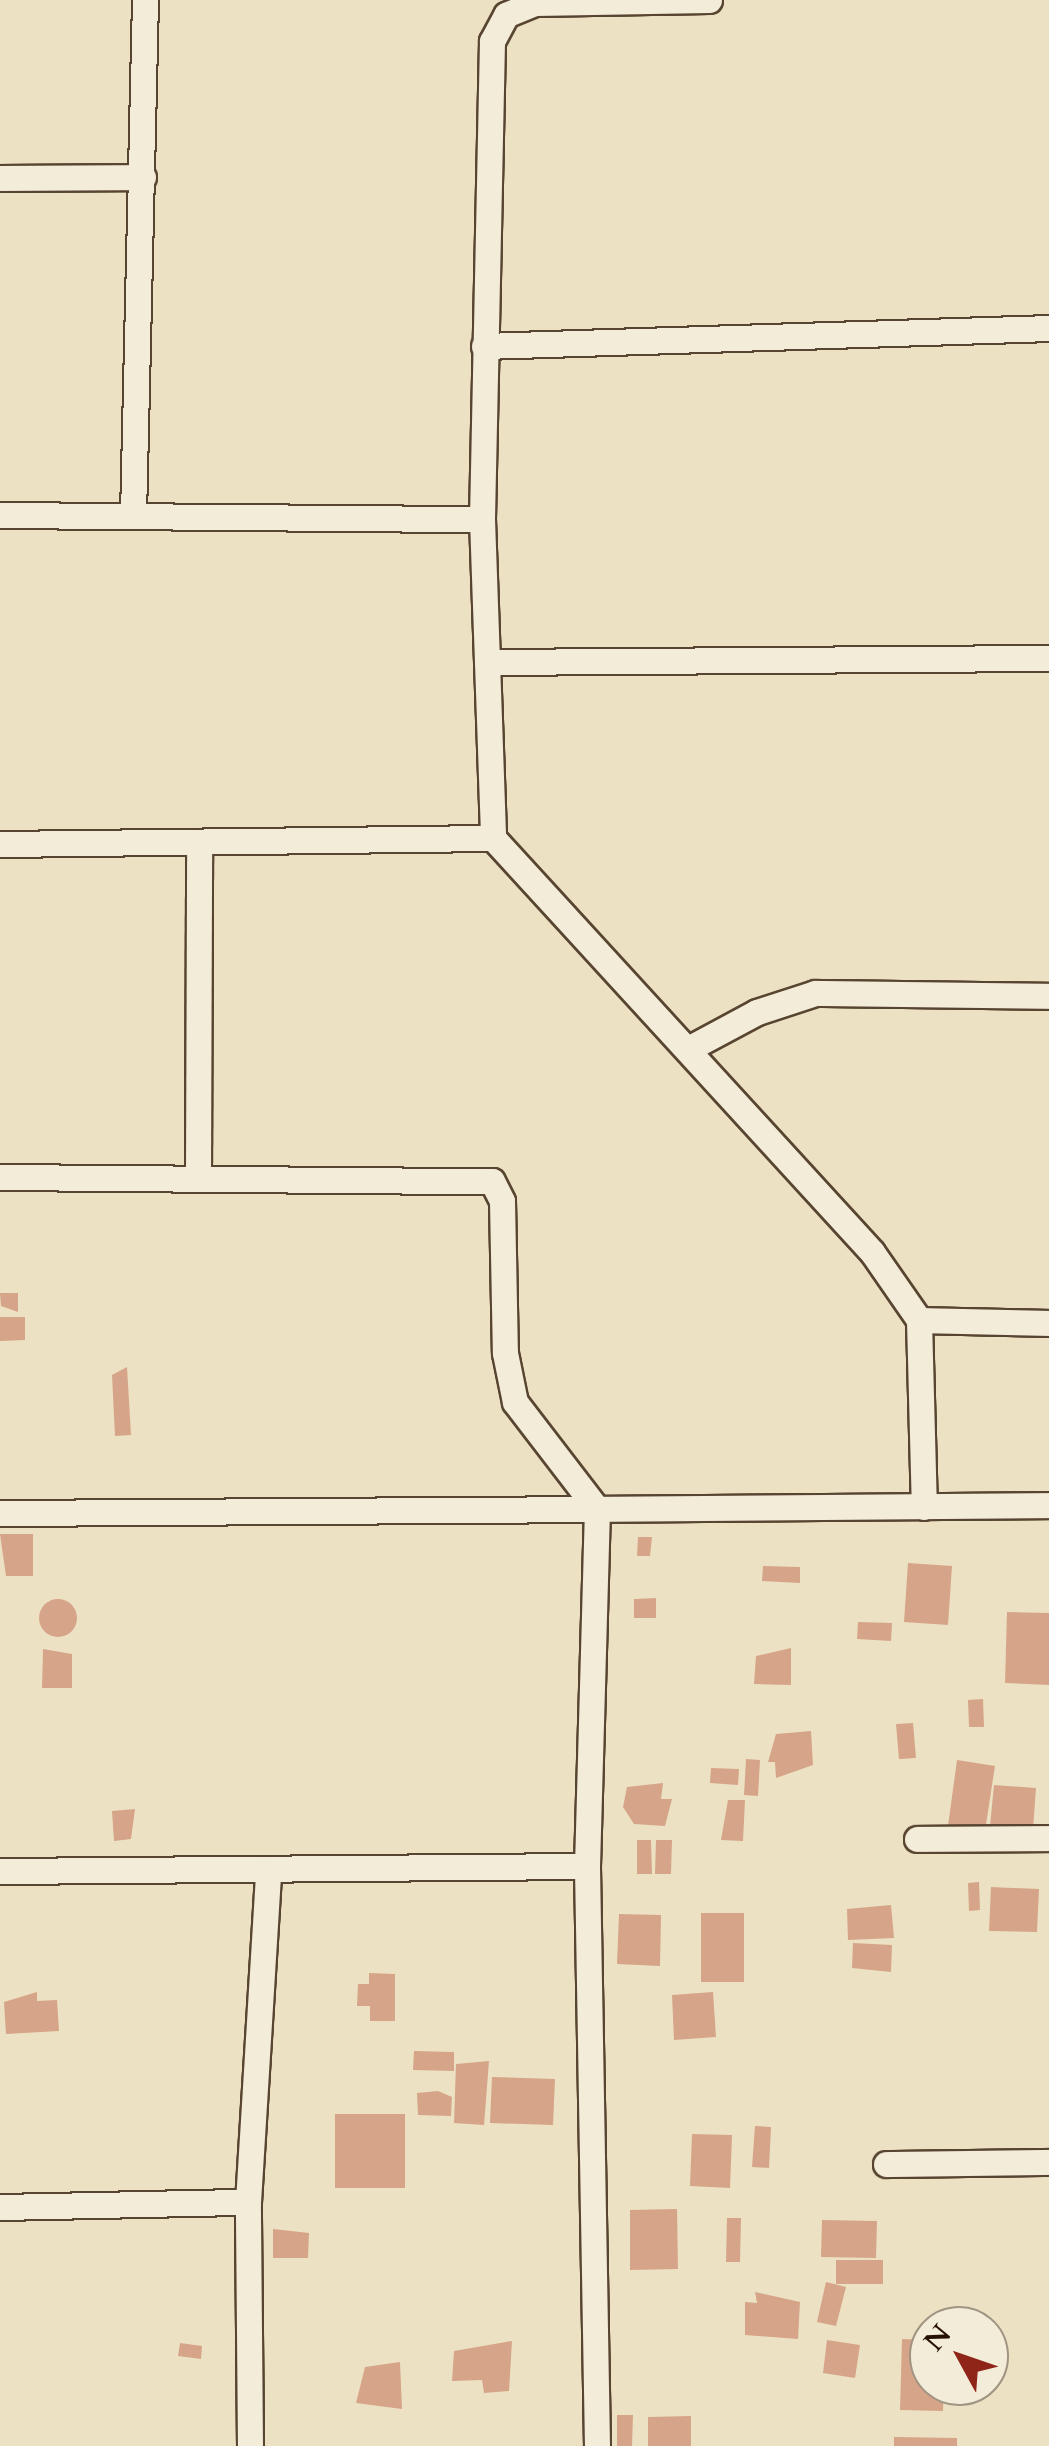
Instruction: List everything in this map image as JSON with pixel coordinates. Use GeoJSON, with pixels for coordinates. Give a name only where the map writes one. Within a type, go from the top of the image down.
{"type":"FeatureCollection","features":[{"type":"Feature","properties":{"kind":"street"},"geometry":{"type":"LineString","coordinates":[[133,516],[144,176],[145,0]]}},
{"type":"Feature","properties":{"kind":"street"},"geometry":{"type":"LineString","coordinates":[[709,0],[535,3],[506,15],[486,72],[482,518],[493,838],[872,1252],[918,1320],[924,1507]]}},
{"type":"Feature","properties":{"kind":"street"},"geometry":{"type":"LineString","coordinates":[[0,178],[144,176]]}},
{"type":"Feature","properties":{"kind":"street"},"geometry":{"type":"LineString","coordinates":[[484,346],[1049,328]]}},
{"type":"Feature","properties":{"kind":"street"},"geometry":{"type":"LineString","coordinates":[[0,516],[482,518]]}},
{"type":"Feature","properties":{"kind":"street"},"geometry":{"type":"LineString","coordinates":[[487,662],[1049,658]]}},
{"type":"Feature","properties":{"kind":"street"},"geometry":{"type":"LineString","coordinates":[[0,844],[493,838]]}},
{"type":"Feature","properties":{"kind":"street"},"geometry":{"type":"LineString","coordinates":[[198,1176],[200,842]]}},
{"type":"Feature","properties":{"kind":"street"},"geometry":{"type":"LineString","coordinates":[[688,1049],[756,1012],[814,993],[1049,996]]}},
{"type":"Feature","properties":{"kind":"street"},"geometry":{"type":"LineString","coordinates":[[0,1177],[492,1181],[502,1201],[505,1353],[515,1402],[597,1508],[587,1866],[597,2446]]}},
{"type":"Feature","properties":{"kind":"street"},"geometry":{"type":"LineString","coordinates":[[918,1320],[1049,1324]]}},
{"type":"Feature","properties":{"kind":"street"},"geometry":{"type":"LineString","coordinates":[[0,1514],[1049,1505]]}},
{"type":"Feature","properties":{"kind":"street"},"geometry":{"type":"LineString","coordinates":[[917,1839],[1049,1838]]}},
{"type":"Feature","properties":{"kind":"street"},"geometry":{"type":"LineString","coordinates":[[0,1870],[268,1874],[587,1866]]}},
{"type":"Feature","properties":{"kind":"street"},"geometry":{"type":"LineString","coordinates":[[250,2446],[248,2202],[268,1874]]}},
{"type":"Feature","properties":{"kind":"street"},"geometry":{"type":"LineString","coordinates":[[886,2164],[1049,2162]]}},
{"type":"Feature","properties":{"kind":"street"},"geometry":{"type":"LineString","coordinates":[[0,2207],[248,2202]]}},
{"type":"Feature","properties":{"kind":"building"},"geometry":{"type":"Polygon","coordinates":[[[0,1293],[18,1293],[18,1312],[1,1306],[0,1293]]]}},
{"type":"Feature","properties":{"kind":"building"},"geometry":{"type":"Polygon","coordinates":[[[0,1317],[25,1317],[25,1340],[0,1341],[0,1317]]]}},
{"type":"Feature","properties":{"kind":"building"},"geometry":{"type":"Polygon","coordinates":[[[127,1367],[131,1435],[115,1436],[112,1375],[127,1367]]]}},
{"type":"Feature","properties":{"kind":"building"},"geometry":{"type":"Polygon","coordinates":[[[0,1534],[33,1534],[33,1576],[6,1576],[0,1534]]]}},
{"type":"Feature","properties":{"kind":"building"},"geometry":{"type":"Polygon","coordinates":[[[638,1537],[652,1537],[650,1556],[637,1556],[638,1537]]]}},
{"type":"Feature","properties":{"kind":"building"},"geometry":{"type":"Polygon","coordinates":[[[908,1563],[952,1566],[948,1625],[904,1622],[908,1563]]]}},
{"type":"Feature","properties":{"kind":"building"},"geometry":{"type":"Polygon","coordinates":[[[763,1566],[800,1567],[800,1583],[762,1581],[763,1566]]]}},
{"type":"Feature","properties":{"kind":"building"},"geometry":{"type":"Polygon","coordinates":[[[656,1598],[656,1618],[634,1618],[634,1599],[656,1598]]]}},
{"type":"Feature","properties":{"kind":"building"},"geometry":{"type":"Polygon","coordinates":[[[58,1599],[72,1604],[77,1618],[72,1632],[58,1637],[44,1632],[39,1618],[44,1604],[58,1599]]]}},
{"type":"Feature","properties":{"kind":"building"},"geometry":{"type":"Polygon","coordinates":[[[1007,1612],[1049,1613],[1049,1685],[1005,1683],[1007,1612]]]}},
{"type":"Feature","properties":{"kind":"building"},"geometry":{"type":"Polygon","coordinates":[[[858,1622],[892,1623],[891,1641],[857,1639],[858,1622]]]}},
{"type":"Feature","properties":{"kind":"building"},"geometry":{"type":"Polygon","coordinates":[[[791,1648],[791,1685],[754,1684],[756,1656],[791,1648]]]}},
{"type":"Feature","properties":{"kind":"building"},"geometry":{"type":"Polygon","coordinates":[[[43,1649],[72,1654],[72,1688],[42,1688],[43,1649]]]}},
{"type":"Feature","properties":{"kind":"building"},"geometry":{"type":"Polygon","coordinates":[[[983,1699],[984,1727],[969,1727],[968,1700],[983,1699]]]}},
{"type":"Feature","properties":{"kind":"building"},"geometry":{"type":"Polygon","coordinates":[[[913,1723],[916,1758],[899,1759],[896,1724],[913,1723]]]}},
{"type":"Feature","properties":{"kind":"building"},"geometry":{"type":"Polygon","coordinates":[[[811,1731],[813,1765],[776,1778],[775,1762],[768,1762],[776,1734],[811,1731]]]}},
{"type":"Feature","properties":{"kind":"building"},"geometry":{"type":"Polygon","coordinates":[[[746,1759],[760,1760],[758,1796],[744,1795],[746,1759]]]}},
{"type":"Feature","properties":{"kind":"building"},"geometry":{"type":"Polygon","coordinates":[[[957,1760],[995,1766],[985,1831],[948,1826],[957,1760]]]}},
{"type":"Feature","properties":{"kind":"building"},"geometry":{"type":"Polygon","coordinates":[[[711,1768],[739,1769],[738,1785],[710,1783],[711,1768]]]}},
{"type":"Feature","properties":{"kind":"building"},"geometry":{"type":"Polygon","coordinates":[[[663,1783],[661,1799],[672,1799],[665,1826],[634,1824],[623,1807],[627,1787],[663,1783]]]}},
{"type":"Feature","properties":{"kind":"building"},"geometry":{"type":"Polygon","coordinates":[[[994,1785],[1036,1788],[1033,1829],[990,1826],[994,1785]]]}},
{"type":"Feature","properties":{"kind":"building"},"geometry":{"type":"Polygon","coordinates":[[[728,1800],[745,1800],[743,1841],[721,1840],[728,1800]]]}},
{"type":"Feature","properties":{"kind":"building"},"geometry":{"type":"Polygon","coordinates":[[[135,1809],[131,1839],[114,1841],[112,1811],[135,1809]]]}},
{"type":"Feature","properties":{"kind":"building"},"geometry":{"type":"Polygon","coordinates":[[[637,1840],[651,1840],[652,1874],[637,1874],[637,1840]]]}},
{"type":"Feature","properties":{"kind":"building"},"geometry":{"type":"Polygon","coordinates":[[[656,1840],[672,1840],[671,1874],[655,1874],[656,1840]]]}},
{"type":"Feature","properties":{"kind":"building"},"geometry":{"type":"Polygon","coordinates":[[[979,1882],[980,1910],[969,1911],[968,1883],[979,1882]]]}},
{"type":"Feature","properties":{"kind":"building"},"geometry":{"type":"Polygon","coordinates":[[[991,1887],[1039,1889],[1037,1932],[989,1931],[991,1887]]]}},
{"type":"Feature","properties":{"kind":"building"},"geometry":{"type":"Polygon","coordinates":[[[891,1905],[894,1938],[848,1940],[847,1909],[891,1905]]]}},
{"type":"Feature","properties":{"kind":"building"},"geometry":{"type":"Polygon","coordinates":[[[701,1913],[744,1913],[744,1982],[701,1982],[701,1913]]]}},
{"type":"Feature","properties":{"kind":"building"},"geometry":{"type":"Polygon","coordinates":[[[619,1914],[661,1915],[660,1966],[617,1964],[619,1914]]]}},
{"type":"Feature","properties":{"kind":"building"},"geometry":{"type":"Polygon","coordinates":[[[853,1943],[892,1945],[891,1972],[852,1968],[853,1943]]]}},
{"type":"Feature","properties":{"kind":"building"},"geometry":{"type":"Polygon","coordinates":[[[369,1973],[395,1974],[395,2021],[370,2021],[370,2006],[357,2006],[358,1984],[369,1984],[369,1973]]]}},
{"type":"Feature","properties":{"kind":"building"},"geometry":{"type":"Polygon","coordinates":[[[37,1992],[37,2001],[57,2000],[59,2031],[6,2034],[4,2002],[37,1992]]]}},
{"type":"Feature","properties":{"kind":"building"},"geometry":{"type":"Polygon","coordinates":[[[713,1992],[716,2037],[674,2040],[672,1995],[713,1992]]]}},
{"type":"Feature","properties":{"kind":"building"},"geometry":{"type":"Polygon","coordinates":[[[414,2051],[454,2052],[454,2071],[413,2070],[414,2051]]]}},
{"type":"Feature","properties":{"kind":"building"},"geometry":{"type":"Polygon","coordinates":[[[489,2061],[484,2125],[454,2123],[456,2064],[489,2061]]]}},
{"type":"Feature","properties":{"kind":"building"},"geometry":{"type":"Polygon","coordinates":[[[492,2077],[555,2079],[553,2125],[490,2123],[492,2077]]]}},
{"type":"Feature","properties":{"kind":"building"},"geometry":{"type":"Polygon","coordinates":[[[438,2091],[452,2097],[451,2116],[418,2115],[417,2093],[438,2091]]]}},
{"type":"Feature","properties":{"kind":"building"},"geometry":{"type":"Polygon","coordinates":[[[335,2114],[405,2114],[405,2188],[335,2188],[335,2114]]]}},
{"type":"Feature","properties":{"kind":"building"},"geometry":{"type":"Polygon","coordinates":[[[755,2126],[771,2127],[769,2168],[752,2167],[755,2126]]]}},
{"type":"Feature","properties":{"kind":"building"},"geometry":{"type":"Polygon","coordinates":[[[692,2134],[732,2135],[730,2188],[690,2186],[692,2134]]]}},
{"type":"Feature","properties":{"kind":"building"},"geometry":{"type":"Polygon","coordinates":[[[677,2209],[678,2269],[630,2270],[630,2210],[677,2209]]]}},
{"type":"Feature","properties":{"kind":"building"},"geometry":{"type":"Polygon","coordinates":[[[727,2218],[741,2218],[740,2262],[726,2262],[727,2218]]]}},
{"type":"Feature","properties":{"kind":"building"},"geometry":{"type":"Polygon","coordinates":[[[822,2220],[877,2221],[876,2258],[821,2257],[822,2220]]]}},
{"type":"Feature","properties":{"kind":"building"},"geometry":{"type":"Polygon","coordinates":[[[273,2229],[309,2233],[308,2258],[273,2258],[273,2229]]]}},
{"type":"Feature","properties":{"kind":"building"},"geometry":{"type":"Polygon","coordinates":[[[836,2260],[883,2260],[883,2284],[836,2284],[836,2260]]]}},
{"type":"Feature","properties":{"kind":"building"},"geometry":{"type":"Polygon","coordinates":[[[826,2282],[846,2287],[836,2326],[817,2322],[826,2282]]]}},
{"type":"Feature","properties":{"kind":"building"},"geometry":{"type":"Polygon","coordinates":[[[755,2292],[800,2302],[798,2339],[745,2335],[745,2302],[757,2303],[755,2292]]]}},
{"type":"Feature","properties":{"kind":"building"},"geometry":{"type":"Polygon","coordinates":[[[902,2339],[909,2339],[909,2406],[943,2406],[943,2411],[900,2410],[902,2339]]]}},
{"type":"Feature","properties":{"kind":"building"},"geometry":{"type":"Polygon","coordinates":[[[827,2340],[860,2345],[855,2378],[823,2373],[827,2340]]]}},
{"type":"Feature","properties":{"kind":"building"},"geometry":{"type":"Polygon","coordinates":[[[512,2341],[509,2391],[484,2393],[482,2380],[452,2381],[454,2351],[512,2341]]]}},
{"type":"Feature","properties":{"kind":"building"},"geometry":{"type":"Polygon","coordinates":[[[180,2343],[202,2346],[201,2359],[178,2356],[180,2343]]]}},
{"type":"Feature","properties":{"kind":"building"},"geometry":{"type":"Polygon","coordinates":[[[400,2362],[402,2409],[356,2403],[365,2367],[400,2362]]]}},
{"type":"Feature","properties":{"kind":"building"},"geometry":{"type":"Polygon","coordinates":[[[617,2415],[633,2415],[632,2446],[617,2446],[617,2415]]]}},
{"type":"Feature","properties":{"kind":"building"},"geometry":{"type":"Polygon","coordinates":[[[691,2416],[691,2446],[648,2446],[648,2417],[691,2416]]]}},
{"type":"Feature","properties":{"kind":"building"},"geometry":{"type":"Polygon","coordinates":[[[894,2437],[957,2438],[957,2446],[894,2446],[894,2437]]]}}]}
